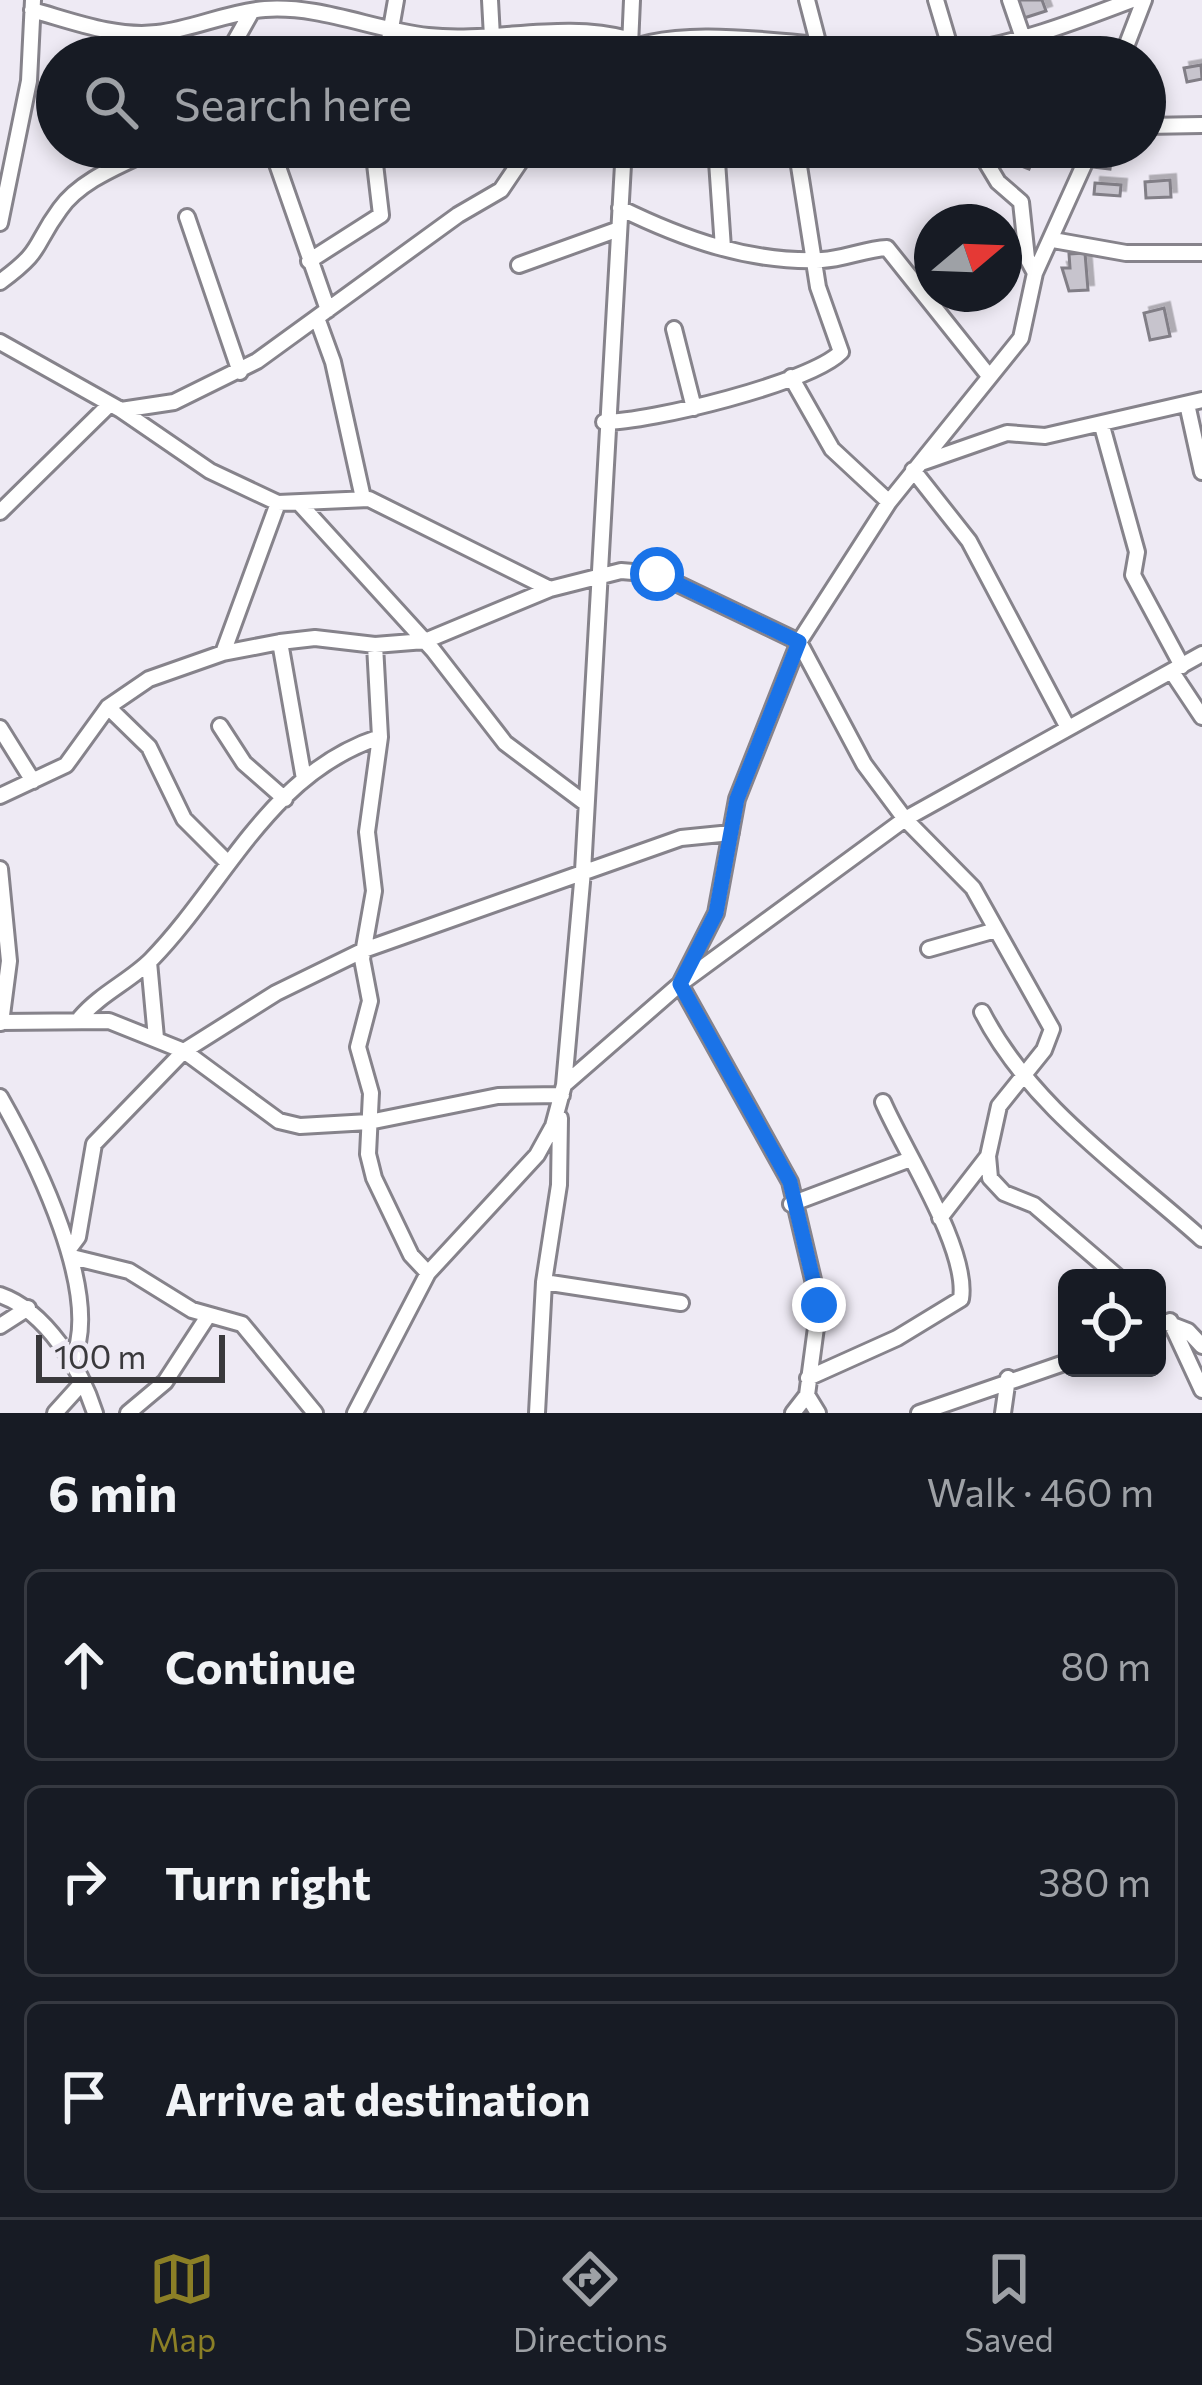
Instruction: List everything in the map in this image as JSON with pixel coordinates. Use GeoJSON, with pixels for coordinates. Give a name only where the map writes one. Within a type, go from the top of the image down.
{"type":"FeatureCollection","features":[{"type":"Feature","properties":{"kind":"street"},"geometry":{"type":"LineString","coordinates":[[17,0],[32,11],[117,33],[158,33],[252,10],[310,11],[427,36]]}},
{"type":"Feature","properties":{"kind":"street"},"geometry":{"type":"LineString","coordinates":[[388,36],[396,0]]}},
{"type":"Feature","properties":{"kind":"street"},"geometry":{"type":"LineString","coordinates":[[490,0],[492,36]]}},
{"type":"Feature","properties":{"kind":"street"},"geometry":{"type":"LineString","coordinates":[[630,36],[632,0]]}},
{"type":"Feature","properties":{"kind":"street"},"geometry":{"type":"LineString","coordinates":[[807,0],[816,36]]}},
{"type":"Feature","properties":{"kind":"street"},"geometry":{"type":"LineString","coordinates":[[936,0],[947,36]]}},
{"type":"Feature","properties":{"kind":"street"},"geometry":{"type":"LineString","coordinates":[[1010,0],[1022,35]]}},
{"type":"Feature","properties":{"kind":"street"},"geometry":{"type":"LineString","coordinates":[[1019,36],[1087,7],[1132,0]]}},
{"type":"Feature","properties":{"kind":"street"},"geometry":{"type":"LineString","coordinates":[[1130,36],[1144,0]]}},
{"type":"Feature","properties":{"kind":"street"},"geometry":{"type":"LineString","coordinates":[[238,36],[252,10]]}},
{"type":"Feature","properties":{"kind":"street"},"geometry":{"type":"LineString","coordinates":[[0,223],[29,81],[32,11]]}},
{"type":"Feature","properties":{"kind":"street"},"geometry":{"type":"LineString","coordinates":[[503,36],[581,29],[599,36]]}},
{"type":"Feature","properties":{"kind":"street"},"geometry":{"type":"LineString","coordinates":[[1166,126],[1202,125]]}},
{"type":"Feature","properties":{"kind":"street"},"geometry":{"type":"LineString","coordinates":[[0,282],[32,260],[59,209],[79,190],[119,168]]}},
{"type":"Feature","properties":{"kind":"street"},"geometry":{"type":"LineString","coordinates":[[280,168],[323,314],[363,499]]}},
{"type":"Feature","properties":{"kind":"street"},"geometry":{"type":"LineString","coordinates":[[309,262],[381,214],[376,168]]}},
{"type":"Feature","properties":{"kind":"street"},"geometry":{"type":"LineString","coordinates":[[0,512],[116,407],[174,402],[240,371],[458,214],[501,190],[516,168]]}},
{"type":"Feature","properties":{"kind":"street"},"geometry":{"type":"LineString","coordinates":[[538,1413],[544,1282],[560,1185],[562,1096],[583,871],[604,422],[623,168]]}},
{"type":"Feature","properties":{"kind":"street"},"geometry":{"type":"LineString","coordinates":[[717,168],[723,248]]}},
{"type":"Feature","properties":{"kind":"street"},"geometry":{"type":"LineString","coordinates":[[604,422],[656,419],[694,408],[791,377],[841,352],[812,260],[799,168]]}},
{"type":"Feature","properties":{"kind":"street"},"geometry":{"type":"LineString","coordinates":[[990,168],[1021,202],[1027,258],[1035,273]]}},
{"type":"Feature","properties":{"kind":"street"},"geometry":{"type":"LineString","coordinates":[[680,984],[719,901],[730,833],[749,765],[799,642],[889,502],[1022,338],[1035,273],[1083,168]]}},
{"type":"Feature","properties":{"kind":"street"},"geometry":{"type":"LineString","coordinates":[[620,208],[723,248],[812,260],[887,248],[989,376]]}},
{"type":"Feature","properties":{"kind":"street"},"geometry":{"type":"LineString","coordinates":[[187,217],[240,371]]}},
{"type":"Feature","properties":{"kind":"street"},"geometry":{"type":"LineString","coordinates":[[519,265],[619,229]]}},
{"type":"Feature","properties":{"kind":"street"},"geometry":{"type":"LineString","coordinates":[[1053,240],[1126,253],[1202,254]]}},
{"type":"Feature","properties":{"kind":"street"},"geometry":{"type":"LineString","coordinates":[[674,329],[694,408]]}},
{"type":"Feature","properties":{"kind":"street"},"geometry":{"type":"LineString","coordinates":[[0,342],[116,407],[192,460],[278,503],[363,499],[550,589]]}},
{"type":"Feature","properties":{"kind":"street"},"geometry":{"type":"LineString","coordinates":[[791,377],[832,449],[889,502]]}},
{"type":"Feature","properties":{"kind":"street"},"geometry":{"type":"LineString","coordinates":[[917,467],[1007,433],[1045,436],[1102,427],[1195,402],[1202,472]]}},
{"type":"Feature","properties":{"kind":"street"},"geometry":{"type":"LineString","coordinates":[[1102,427],[1136,552],[1133,574],[1202,717]]}},
{"type":"Feature","properties":{"kind":"street"},"geometry":{"type":"LineString","coordinates":[[917,467],[969,541],[1067,726]]}},
{"type":"Feature","properties":{"kind":"street"},"geometry":{"type":"LineString","coordinates":[[223,653],[278,503]]}},
{"type":"Feature","properties":{"kind":"street"},"geometry":{"type":"LineString","coordinates":[[300,504],[425,640],[505,743],[585,803]]}},
{"type":"Feature","properties":{"kind":"street"},"geometry":{"type":"LineString","coordinates":[[0,796],[78,754],[108,707],[149,680],[223,653],[315,638],[375,645],[425,640],[550,589],[598,576],[657,574],[799,642],[864,764],[905,819],[973,888],[1052,1029],[1044,1050],[999,1106],[988,1156],[990,1178],[1004,1192],[1034,1205],[1109,1269]]}},
{"type":"Feature","properties":{"kind":"street"},"geometry":{"type":"LineString","coordinates":[[280,642],[304,779]]}},
{"type":"Feature","properties":{"kind":"street"},"geometry":{"type":"LineString","coordinates":[[375,645],[380,737],[367,832],[374,891],[364,950],[370,1006],[358,1038],[371,1093],[368,1122],[374,1178],[411,1255],[428,1274]]}},
{"type":"Feature","properties":{"kind":"street"},"geometry":{"type":"LineString","coordinates":[[355,1413],[428,1274],[537,1155],[562,1096],[680,984],[905,819],[1202,654]]}},
{"type":"Feature","properties":{"kind":"street"},"geometry":{"type":"LineString","coordinates":[[108,707],[149,748],[184,819],[226,861]]}},
{"type":"Feature","properties":{"kind":"street"},"geometry":{"type":"LineString","coordinates":[[220,726],[244,763],[285,799]]}},
{"type":"Feature","properties":{"kind":"street"},"geometry":{"type":"LineString","coordinates":[[0,728],[34,781]]}},
{"type":"Feature","properties":{"kind":"street"},"geometry":{"type":"LineString","coordinates":[[80,1018],[95,1000],[149,962],[226,861],[304,779],[340,752],[380,737]]}},
{"type":"Feature","properties":{"kind":"street"},"geometry":{"type":"LineString","coordinates":[[71,1253],[94,1144],[184,1051],[276,993],[364,950],[583,871],[634,859],[681,838],[730,833]]}},
{"type":"Feature","properties":{"kind":"street"},"geometry":{"type":"LineString","coordinates":[[0,869],[9,961],[0,1023],[44,1025],[80,1018],[156,1038],[184,1051],[287,1124],[368,1122],[459,1101],[562,1096]]}},
{"type":"Feature","properties":{"kind":"street"},"geometry":{"type":"LineString","coordinates":[[929,949],[996,930]]}},
{"type":"Feature","properties":{"kind":"street"},"geometry":{"type":"LineString","coordinates":[[149,962],[156,1038]]}},
{"type":"Feature","properties":{"kind":"street"},"geometry":{"type":"LineString","coordinates":[[680,984],[790,1182],[791,1204],[819,1305],[807,1395],[793,1413]]}},
{"type":"Feature","properties":{"kind":"street"},"geometry":{"type":"LineString","coordinates":[[982,1012],[1021,1076],[1202,1239]]}},
{"type":"Feature","properties":{"kind":"street"},"geometry":{"type":"LineString","coordinates":[[0,1097],[71,1253],[82,1331],[72,1361]]}},
{"type":"Feature","properties":{"kind":"street"},"geometry":{"type":"LineString","coordinates":[[808,1378],[897,1338],[961,1299],[963,1288],[940,1218],[883,1102]]}},
{"type":"Feature","properties":{"kind":"street"},"geometry":{"type":"LineString","coordinates":[[940,1218],[988,1156]]}},
{"type":"Feature","properties":{"kind":"street"},"geometry":{"type":"LineString","coordinates":[[791,1204],[908,1160]]}},
{"type":"Feature","properties":{"kind":"street"},"geometry":{"type":"LineString","coordinates":[[71,1253],[129,1270],[208,1316],[242,1324],[315,1413]]}},
{"type":"Feature","properties":{"kind":"street"},"geometry":{"type":"LineString","coordinates":[[544,1282],[681,1303]]}},
{"type":"Feature","properties":{"kind":"street"},"geometry":{"type":"LineString","coordinates":[[0,1294],[28,1308],[72,1361],[95,1413]]}},
{"type":"Feature","properties":{"kind":"street"},"geometry":{"type":"LineString","coordinates":[[0,1326],[28,1308]]}},
{"type":"Feature","properties":{"kind":"street"},"geometry":{"type":"LineString","coordinates":[[128,1413],[165,1382],[208,1316]]}},
{"type":"Feature","properties":{"kind":"street"},"geometry":{"type":"LineString","coordinates":[[1166,1322],[1202,1346]]}},
{"type":"Feature","properties":{"kind":"street"},"geometry":{"type":"LineString","coordinates":[[1166,1325],[1202,1390]]}},
{"type":"Feature","properties":{"kind":"street"},"geometry":{"type":"LineString","coordinates":[[919,1413],[1008,1378],[1058,1364]]}},
{"type":"Feature","properties":{"kind":"street"},"geometry":{"type":"LineString","coordinates":[[1004,1413],[1008,1378]]}},
{"type":"Feature","properties":{"kind":"street"},"geometry":{"type":"LineString","coordinates":[[56,1413],[83,1382]]}},
{"type":"Feature","properties":{"kind":"street"},"geometry":{"type":"LineString","coordinates":[[807,1395],[818,1413]]}},
{"type":"Feature","properties":{"kind":"building"},"geometry":{"type":"Polygon","coordinates":[[[1018,0],[1042,0],[1046,11],[1024,18],[1018,0]]]}},
{"type":"Feature","properties":{"kind":"building"},"geometry":{"type":"Polygon","coordinates":[[[1201,65],[1202,79],[1187,82],[1184,68],[1201,65]]]}},
{"type":"Feature","properties":{"kind":"building"},"geometry":{"type":"Polygon","coordinates":[[[1170,180],[1171,197],[1146,198],[1145,182],[1170,180]]]}},
{"type":"Feature","properties":{"kind":"building"},"geometry":{"type":"Polygon","coordinates":[[[1095,183],[1121,185],[1120,196],[1094,194],[1095,183]]]}},
{"type":"Feature","properties":{"kind":"building"},"geometry":{"type":"Polygon","coordinates":[[[1085,253],[1088,290],[1069,291],[1062,268],[1070,268],[1069,254],[1085,253]]]}},
{"type":"Feature","properties":{"kind":"building"},"geometry":{"type":"Polygon","coordinates":[[[1164,308],[1170,336],[1150,340],[1144,313],[1164,308]]]}},
{"type":"Feature","properties":{"kind":"route"},"geometry":{"type":"LineString","coordinates":[[657,574],[799,642],[737,799],[716,913],[680,984],[790,1182],[791,1204],[819,1305]]}}]}
